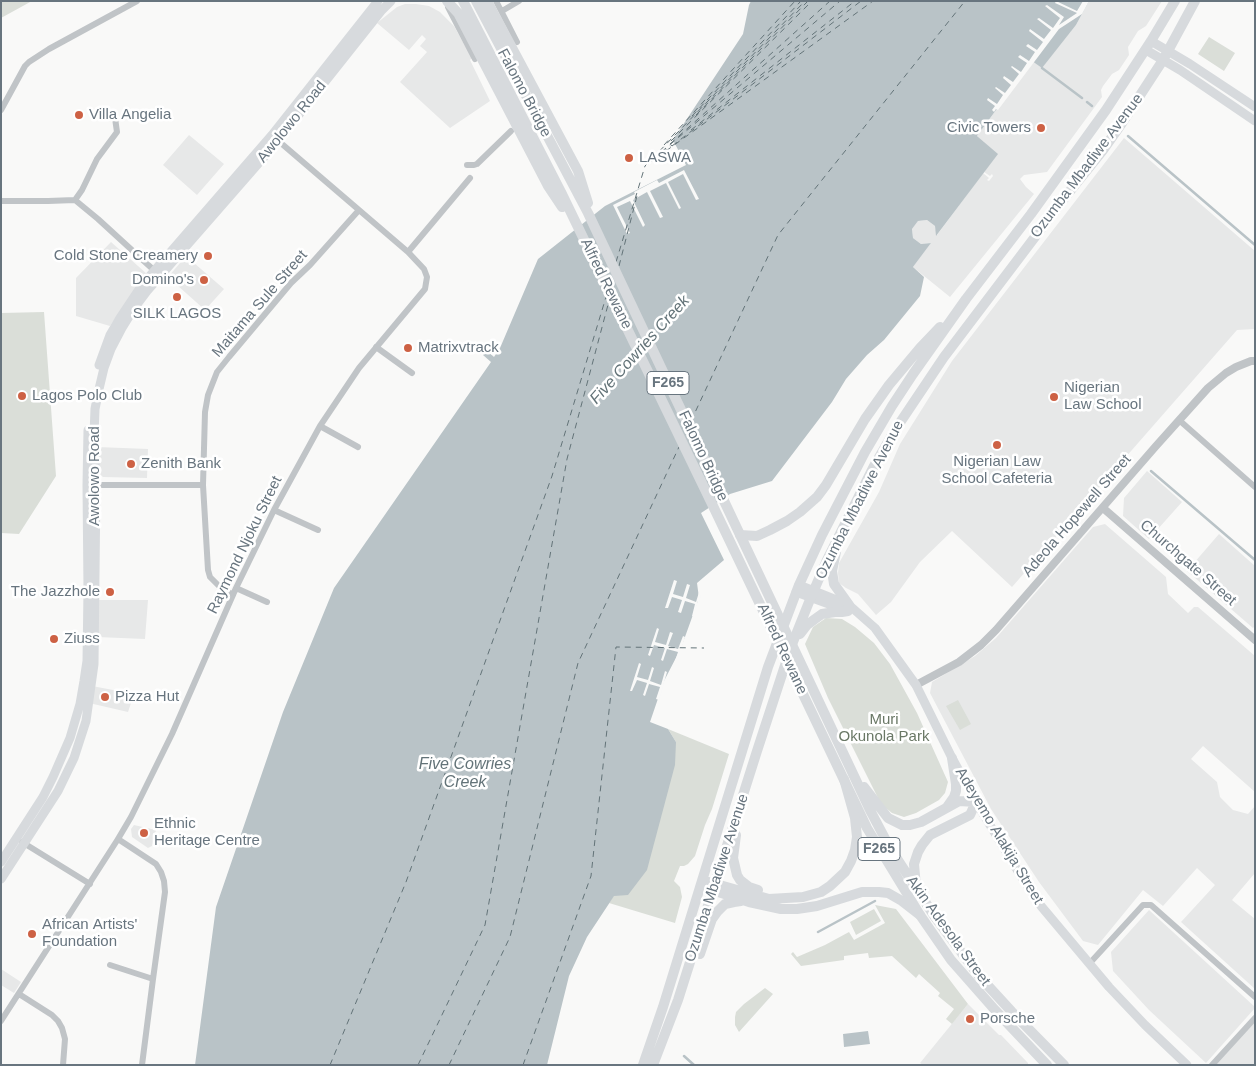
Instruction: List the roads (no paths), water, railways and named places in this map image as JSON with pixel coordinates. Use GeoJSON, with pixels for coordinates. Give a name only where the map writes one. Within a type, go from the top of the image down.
{"type":"FeatureCollection","features":[{"type":"Feature","properties":{"kind":"main road","name":"Awolowo Road"},"geometry":{"type":"LineString","coordinates":[[275,138],[378,1]]}},
{"type":"Feature","properties":{"kind":"main road","name":"Awolowo Road"},"geometry":{"type":"LineString","coordinates":[[1,878],[62,756],[75,720],[84,681],[87,661],[91,485],[89,422],[97,372],[110,335],[138,292],[158,273],[391,1]]}},
{"type":"Feature","properties":{"kind":"main road"},"geometry":{"type":"LineString","coordinates":[[446,1],[458,13],[548,186],[583,237]]}},
{"type":"Feature","properties":{"kind":"main road","name":"Alfred Rewane"},"geometry":{"type":"LineString","coordinates":[[463,1],[583,237],[709,497],[826,729]]}},
{"type":"Feature","properties":{"kind":"main road","name":"Falomo Bridge"},"geometry":{"type":"LineString","coordinates":[[476,1],[597,231],[740,534],[826,729]]}},
{"type":"Feature","properties":{"kind":"main road"},"geometry":{"type":"LineString","coordinates":[[487,1],[578,171],[597,231]]}},
{"type":"Feature","properties":{"kind":"main road","name":"Ozumba Mbadiwe Avenue"},"geometry":{"type":"LineString","coordinates":[[643,1065],[702,883],[768,667],[797,589],[822,535],[865,452],[913,374],[1106,110],[1149,45],[1175,1]]}},
{"type":"Feature","properties":{"kind":"main road","name":"Ozumba Mbadiwe Avenue"},"geometry":{"type":"LineString","coordinates":[[653,1065],[678,1000],[791,648],[812,594],[874,466],[894,430],[962,333],[1108,143],[1166,56],[1195,1]]}},
{"type":"Feature","properties":{"kind":"main road"},"geometry":{"type":"LineString","coordinates":[[1149,45],[1166,56],[1180,70],[1255,121]]}},
{"type":"Feature","properties":{"kind":"main road"},"geometry":{"type":"LineString","coordinates":[[1166,56],[1190,64],[1255,107]]}},
{"type":"Feature","properties":{"kind":"main road"},"geometry":{"type":"LineString","coordinates":[[740,534],[757,536],[787,521],[807,507],[817,497],[865,419],[889,385],[920,348],[966,299]]}},
{"type":"Feature","properties":{"kind":"main road"},"geometry":{"type":"LineString","coordinates":[[791,648],[814,619],[822,614],[851,609],[834,584],[833,577],[834,560],[843,528]]}},
{"type":"Feature","properties":{"kind":"main road","name":"Adeyemo Alakija Street"},"geometry":{"type":"LineString","coordinates":[[797,589],[851,609],[875,628],[916,685],[976,802],[1018,873],[1041,906],[1109,987],[1187,1065]]}},
{"type":"Feature","properties":{"kind":"main road","name":"Akin Adesola Street"},"geometry":{"type":"LineString","coordinates":[[826,729],[849,766],[890,848],[954,944],[979,976],[1064,1065]]}},
{"type":"Feature","properties":{"kind":"main road","name":"Akin Adesola Street"},"geometry":{"type":"LineString","coordinates":[[826,729],[844,779],[867,828],[920,915],[961,973],[1047,1065]]}},
{"type":"Feature","properties":{"kind":"main road"},"geometry":{"type":"LineString","coordinates":[[946,809],[956,791],[952,758]]}},
{"type":"Feature","properties":{"kind":"main road"},"geometry":{"type":"LineString","coordinates":[[849,766],[881,811],[894,822],[910,825],[921,822],[959,801],[976,802],[970,815],[930,835],[922,845],[914,864],[916,888]]}},
{"type":"Feature","properties":{"kind":"main road"},"geometry":{"type":"LineString","coordinates":[[702,883],[769,899],[803,898],[821,892],[845,872],[855,850],[857,837],[856,818],[844,779]]}},
{"type":"Feature","properties":{"kind":"main road"},"geometry":{"type":"LineString","coordinates":[[738,814],[738,828],[733,858],[737,875],[749,887],[781,898]]}},
{"type":"Feature","properties":{"kind":"main road","name":"Awolowo Road"},"geometry":{"type":"LineString","coordinates":[[1,862],[20,841]]}},
{"type":"Feature","properties":{"kind":"main road"},"geometry":{"type":"LineString","coordinates":[[714,887],[744,901],[781,909],[817,906],[862,892],[888,893],[902,900],[920,915]]}},
{"type":"Feature","properties":{"kind":"main road"},"geometry":{"type":"LineString","coordinates":[[678,1000],[698,960],[715,915],[725,904],[744,901]]}},
{"type":"Feature","properties":{"kind":"street"},"geometry":{"type":"LineString","coordinates":[[2,109],[29,62],[137,1]]}},
{"type":"Feature","properties":{"kind":"street"},"geometry":{"type":"LineString","coordinates":[[446,1],[475,59]]}},
{"type":"Feature","properties":{"kind":"street"},"geometry":{"type":"LineString","coordinates":[[496,1],[517,42]]}},
{"type":"Feature","properties":{"kind":"street"},"geometry":{"type":"LineString","coordinates":[[502,11],[519,1]]}},
{"type":"Feature","properties":{"kind":"street"},"geometry":{"type":"LineString","coordinates":[[75,200],[97,159],[117,132],[115,118]]}},
{"type":"Feature","properties":{"kind":"street"},"geometry":{"type":"LineString","coordinates":[[467,165],[478,164],[511,132]]}},
{"type":"Feature","properties":{"kind":"street","name":"Raymond Njoku Street"},"geometry":{"type":"LineString","coordinates":[[1,1021],[90,884],[144,793],[236,588],[274,510],[320,426],[359,368],[425,289],[427,277],[424,270],[408,252],[275,138]]}},
{"type":"Feature","properties":{"kind":"street"},"geometry":{"type":"LineString","coordinates":[[408,252],[470,178]]}},
{"type":"Feature","properties":{"kind":"street"},"geometry":{"type":"LineString","coordinates":[[1,201],[75,200],[158,273]]}},
{"type":"Feature","properties":{"kind":"street","name":"Maitama Sule Street"},"geometry":{"type":"LineString","coordinates":[[233,595],[210,577],[207,555],[203,484],[205,412],[208,395],[217,372],[228,357],[291,283],[310,265],[359,210]]}},
{"type":"Feature","properties":{"kind":"street"},"geometry":{"type":"LineString","coordinates":[[376,347],[412,373]]}},
{"type":"Feature","properties":{"kind":"street","name":"Adeola Hopewell Street"},"geometry":{"type":"LineString","coordinates":[[916,685],[959,662],[981,645],[1208,388],[1236,367],[1255,361]]}},
{"type":"Feature","properties":{"kind":"street"},"geometry":{"type":"LineString","coordinates":[[1179,420],[1255,487]]}},
{"type":"Feature","properties":{"kind":"street"},"geometry":{"type":"LineString","coordinates":[[320,426],[358,447]]}},
{"type":"Feature","properties":{"kind":"street"},"geometry":{"type":"LineString","coordinates":[[91,485],[203,484]]}},
{"type":"Feature","properties":{"kind":"street","name":"Churchgate Street"},"geometry":{"type":"LineString","coordinates":[[1103,508],[1255,640]]}},
{"type":"Feature","properties":{"kind":"street"},"geometry":{"type":"LineString","coordinates":[[274,510],[318,530]]}},
{"type":"Feature","properties":{"kind":"street"},"geometry":{"type":"LineString","coordinates":[[236,588],[267,602]]}},
{"type":"Feature","properties":{"kind":"street"},"geometry":{"type":"LineString","coordinates":[[118,839],[156,864],[164,881],[165,892],[142,1065]]}},
{"type":"Feature","properties":{"kind":"street"},"geometry":{"type":"LineString","coordinates":[[20,841],[90,884]]}},
{"type":"Feature","properties":{"kind":"street"},"geometry":{"type":"LineString","coordinates":[[1089,964],[1143,905],[1151,904],[1255,997]]}},
{"type":"Feature","properties":{"kind":"street"},"geometry":{"type":"LineString","coordinates":[[110,965],[153,979]]}},
{"type":"Feature","properties":{"kind":"street"},"geometry":{"type":"LineString","coordinates":[[19,994],[52,1015],[58,1021],[65,1039],[63,1065]]}},
{"type":"Feature","properties":{"kind":"street"},"geometry":{"type":"LineString","coordinates":[[1212,1065],[1255,1018]]}},
{"type":"Feature","properties":{"kind":"water","name":"Five Cowries Creek"},"geometry":{"type":"Polygon","coordinates":[[[751,1],[1089,1],[1076,25],[1042,68],[1032,61],[977,136],[998,154],[936,236],[935,226],[927,220],[918,221],[912,229],[913,238],[921,244],[931,243],[913,267],[924,277],[920,296],[884,340],[867,355],[846,379],[832,402],[772,481],[730,494],[701,513],[724,560],[697,583],[699,598],[681,648],[664,681],[650,722],[668,729],[676,742],[675,765],[647,870],[628,895],[614,896],[587,937],[569,976],[547,1065],[195,1065],[216,907],[283,712],[334,588],[491,362],[483,355],[486,350],[494,357],[500,348],[538,259],[605,206],[686,165],[673,140],[743,34],[751,1]]]}},
{"type":"Feature","properties":{"kind":"water"},"geometry":{"type":"Polygon","coordinates":[[[868,1031],[870,1044],[844,1047],[843,1034],[868,1031]]]}},
{"type":"Feature","properties":{"kind":"waterway"},"geometry":{"type":"LineString","coordinates":[[1042,68],[1082,98]]}},
{"type":"Feature","properties":{"kind":"waterway"},"geometry":{"type":"LineString","coordinates":[[1087,102],[1092,106]]}},
{"type":"Feature","properties":{"kind":"waterway"},"geometry":{"type":"LineString","coordinates":[[1128,136],[1255,245]]}},
{"type":"Feature","properties":{"kind":"waterway"},"geometry":{"type":"LineString","coordinates":[[1151,471],[1255,560]]}},
{"type":"Feature","properties":{"kind":"waterway"},"geometry":{"type":"LineString","coordinates":[[818,932],[875,901]]}},
{"type":"Feature","properties":{"kind":"waterway"},"geometry":{"type":"LineString","coordinates":[[684,1056],[694,1065]]}},
{"type":"Feature","properties":{"kind":"place","name":"Villa Angelia"},"geometry":{"type":"Point","coordinates":[79,115]}},
{"type":"Feature","properties":{"kind":"place","name":"Civic Towers"},"geometry":{"type":"Point","coordinates":[1041,128]}},
{"type":"Feature","properties":{"kind":"place","name":"LASWA"},"geometry":{"type":"Point","coordinates":[629,158]}},
{"type":"Feature","properties":{"kind":"place","name":"Cold Stone Creamery"},"geometry":{"type":"Point","coordinates":[208,256]}},
{"type":"Feature","properties":{"kind":"place","name":"Domino's"},"geometry":{"type":"Point","coordinates":[204,280]}},
{"type":"Feature","properties":{"kind":"place","name":"SILK LAGOS"},"geometry":{"type":"Point","coordinates":[177,297]}},
{"type":"Feature","properties":{"kind":"place","name":"Matrixvtrack"},"geometry":{"type":"Point","coordinates":[408,348]}},
{"type":"Feature","properties":{"kind":"place","name":"Lagos Polo Club"},"geometry":{"type":"Point","coordinates":[22,396]}},
{"type":"Feature","properties":{"kind":"place","name":"Nigerian Law School"},"geometry":{"type":"Point","coordinates":[1054,397]}},
{"type":"Feature","properties":{"kind":"place","name":"Nigerian Law School Cafeteria"},"geometry":{"type":"Point","coordinates":[997,445]}},
{"type":"Feature","properties":{"kind":"place","name":"Zenith Bank"},"geometry":{"type":"Point","coordinates":[131,464]}},
{"type":"Feature","properties":{"kind":"place","name":"The Jazzhole"},"geometry":{"type":"Point","coordinates":[110,592]}},
{"type":"Feature","properties":{"kind":"place","name":"Ziuss"},"geometry":{"type":"Point","coordinates":[54,639]}},
{"type":"Feature","properties":{"kind":"place","name":"Pizza Hut"},"geometry":{"type":"Point","coordinates":[105,697]}},
{"type":"Feature","properties":{"kind":"place","name":"Ethnic Heritage Centre"},"geometry":{"type":"Point","coordinates":[144,833]}},
{"type":"Feature","properties":{"kind":"place","name":"African Artists' Foundation"},"geometry":{"type":"Point","coordinates":[32,934]}},
{"type":"Feature","properties":{"kind":"place","name":"Porsche"},"geometry":{"type":"Point","coordinates":[970,1019]}},
{"type":"Feature","properties":{"kind":"park label","name":"Muri Okunola Park"},"geometry":{"type":"Point","coordinates":[884,728]}}]}
